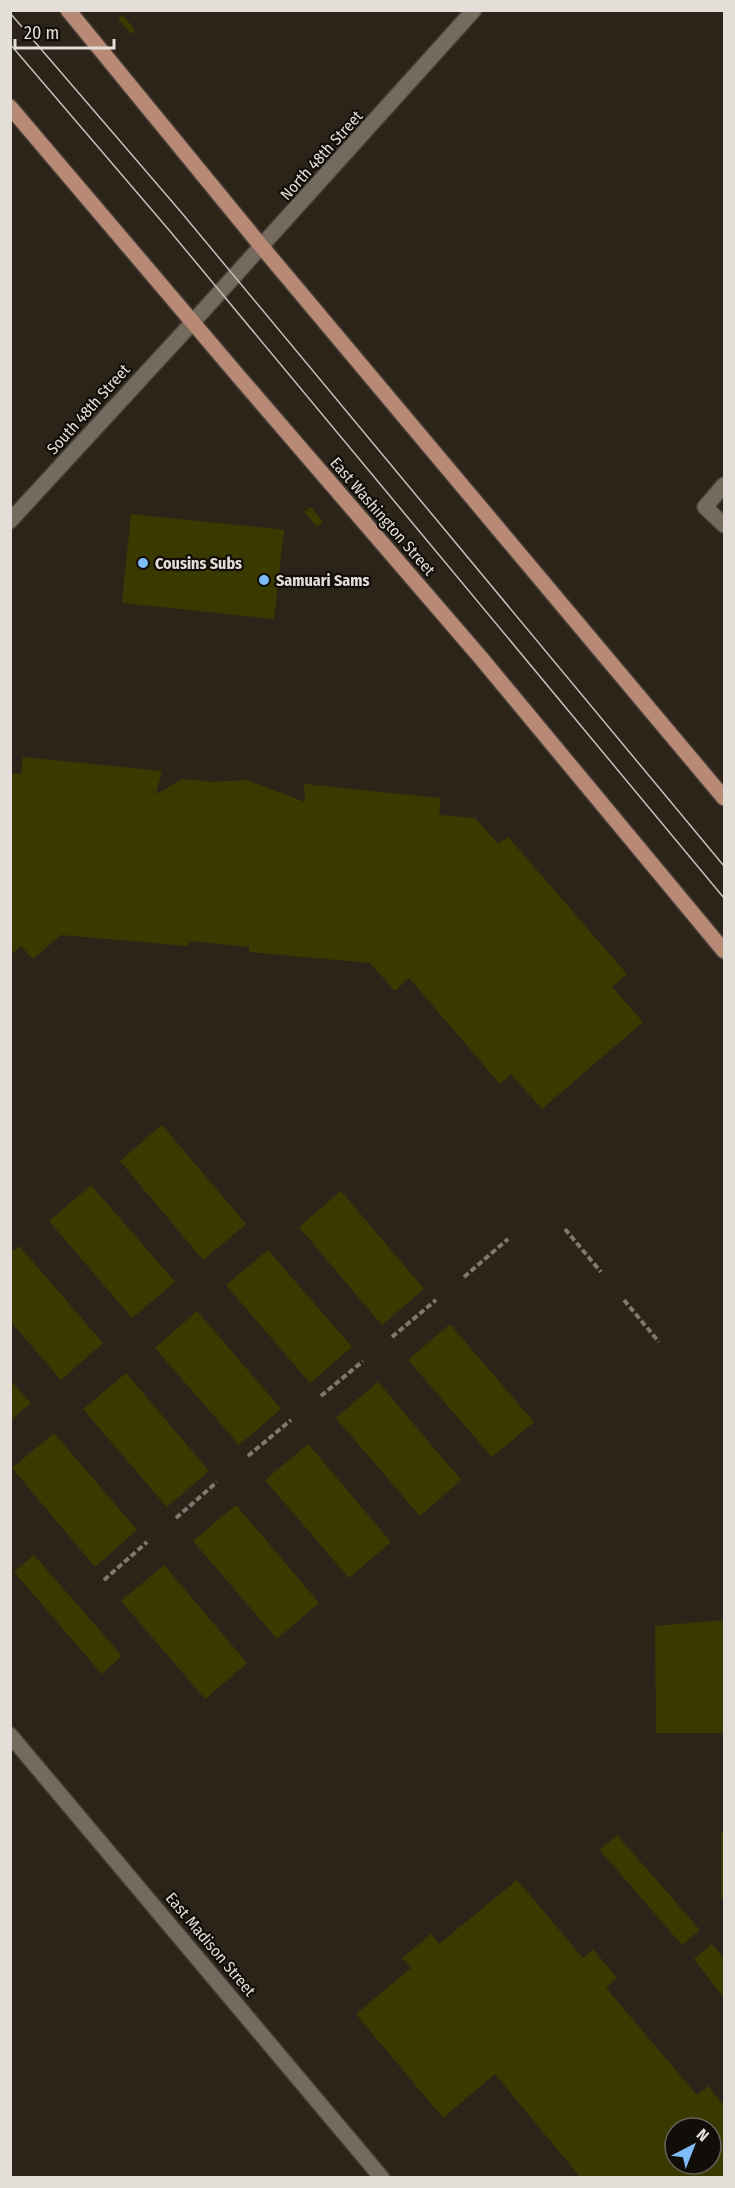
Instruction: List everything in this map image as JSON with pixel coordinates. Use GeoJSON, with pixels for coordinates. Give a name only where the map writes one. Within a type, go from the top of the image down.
{"type":"FeatureCollection","features":[{"type":"Feature","properties":{"kind":"main road"},"geometry":{"type":"LineString","coordinates":[[68,10],[262,247],[724,798]]}},
{"type":"Feature","properties":{"kind":"main road","name":"East Washington Street"},"geometry":{"type":"LineString","coordinates":[[10,107],[482,658],[724,951]]}},
{"type":"Feature","properties":{"kind":"street","name":"North 48th Street"},"geometry":{"type":"LineString","coordinates":[[193,322],[474,10]]}},
{"type":"Feature","properties":{"kind":"street","name":"South 48th Street"},"geometry":{"type":"LineString","coordinates":[[10,521],[193,322]]}},
{"type":"Feature","properties":{"kind":"street"},"geometry":{"type":"LineString","coordinates":[[724,485],[705,507],[724,525]]}},
{"type":"Feature","properties":{"kind":"street","name":"East Madison Street"},"geometry":{"type":"LineString","coordinates":[[10,1735],[382,2178]]}},
{"type":"Feature","properties":{"kind":"path"},"geometry":{"type":"LineString","coordinates":[[566,1228],[601,1272]]}},
{"type":"Feature","properties":{"kind":"path"},"geometry":{"type":"LineString","coordinates":[[464,1277],[508,1239]]}},
{"type":"Feature","properties":{"kind":"path"},"geometry":{"type":"LineString","coordinates":[[392,1337],[436,1300]]}},
{"type":"Feature","properties":{"kind":"path"},"geometry":{"type":"LineString","coordinates":[[624,1300],[659,1342]]}},
{"type":"Feature","properties":{"kind":"path"},"geometry":{"type":"LineString","coordinates":[[321,1396],[363,1361]]}},
{"type":"Feature","properties":{"kind":"path"},"geometry":{"type":"LineString","coordinates":[[248,1456],[291,1420]]}},
{"type":"Feature","properties":{"kind":"path"},"geometry":{"type":"LineString","coordinates":[[176,1518],[217,1482]]}},
{"type":"Feature","properties":{"kind":"path"},"geometry":{"type":"LineString","coordinates":[[104,1580],[147,1542]]}},
{"type":"Feature","properties":{"kind":"building"},"geometry":{"type":"Polygon","coordinates":[[[123,15],[135,30],[131,34],[118,19],[123,15]]]}},
{"type":"Feature","properties":{"kind":"building"},"geometry":{"type":"Polygon","coordinates":[[[311,507],[323,522],[317,527],[304,512],[311,507]]]}},
{"type":"Feature","properties":{"kind":"building"},"geometry":{"type":"Polygon","coordinates":[[[131,514],[284,530],[274,619],[122,603],[131,514]]]}},
{"type":"Feature","properties":{"kind":"building"},"geometry":{"type":"Polygon","coordinates":[[[23,757],[162,771],[156,794],[183,779],[212,782],[247,780],[305,802],[304,784],[441,798],[439,815],[475,818],[498,844],[508,837],[627,974],[612,987],[643,1022],[542,1109],[511,1074],[500,1084],[409,978],[395,991],[370,963],[249,952],[249,947],[189,941],[188,946],[61,935],[33,959],[21,946],[10,955],[10,773],[21,774],[23,757]]]}},
{"type":"Feature","properties":{"kind":"building"},"geometry":{"type":"Polygon","coordinates":[[[162,1125],[246,1224],[203,1260],[120,1161],[162,1125]]]}},
{"type":"Feature","properties":{"kind":"building"},"geometry":{"type":"Polygon","coordinates":[[[91,1185],[175,1282],[132,1318],[49,1221],[91,1185]]]}},
{"type":"Feature","properties":{"kind":"building"},"geometry":{"type":"Polygon","coordinates":[[[341,1191],[424,1289],[382,1325],[299,1227],[341,1191]]]}},
{"type":"Feature","properties":{"kind":"building"},"geometry":{"type":"Polygon","coordinates":[[[19,1246],[103,1343],[61,1380],[10,1321],[10,1253],[19,1246]]]}},
{"type":"Feature","properties":{"kind":"building"},"geometry":{"type":"Polygon","coordinates":[[[268,1250],[352,1347],[310,1383],[226,1285],[268,1250]]]}},
{"type":"Feature","properties":{"kind":"building"},"geometry":{"type":"Polygon","coordinates":[[[197,1311],[281,1409],[239,1445],[155,1348],[197,1311]]]}},
{"type":"Feature","properties":{"kind":"building"},"geometry":{"type":"Polygon","coordinates":[[[450,1324],[534,1422],[492,1457],[408,1360],[450,1324]]]}},
{"type":"Feature","properties":{"kind":"building"},"geometry":{"type":"Polygon","coordinates":[[[126,1373],[209,1471],[167,1507],[83,1409],[126,1373]]]}},
{"type":"Feature","properties":{"kind":"building"},"geometry":{"type":"Polygon","coordinates":[[[10,1380],[31,1403],[10,1421],[10,1380]]]}},
{"type":"Feature","properties":{"kind":"building"},"geometry":{"type":"Polygon","coordinates":[[[378,1382],[461,1480],[420,1516],[336,1418],[378,1382]]]}},
{"type":"Feature","properties":{"kind":"building"},"geometry":{"type":"Polygon","coordinates":[[[54,1433],[137,1530],[95,1567],[12,1468],[54,1433]]]}},
{"type":"Feature","properties":{"kind":"building"},"geometry":{"type":"Polygon","coordinates":[[[308,1444],[391,1542],[349,1578],[265,1480],[308,1444]]]}},
{"type":"Feature","properties":{"kind":"building"},"geometry":{"type":"Polygon","coordinates":[[[236,1505],[319,1603],[277,1639],[193,1541],[236,1505]]]}},
{"type":"Feature","properties":{"kind":"building"},"geometry":{"type":"Polygon","coordinates":[[[34,1555],[122,1656],[102,1674],[14,1572],[34,1555]]]}},
{"type":"Feature","properties":{"kind":"building"},"geometry":{"type":"Polygon","coordinates":[[[164,1565],[247,1663],[205,1699],[121,1601],[164,1565]]]}},
{"type":"Feature","properties":{"kind":"building"},"geometry":{"type":"Polygon","coordinates":[[[724,1620],[724,1733],[656,1733],[655,1626],[724,1620]]]}},
{"type":"Feature","properties":{"kind":"building"},"geometry":{"type":"Polygon","coordinates":[[[721,1832],[724,1832],[724,1898],[721,1898],[721,1832]]]}},
{"type":"Feature","properties":{"kind":"building"},"geometry":{"type":"Polygon","coordinates":[[[617,1835],[700,1930],[682,1945],[600,1850],[617,1835]]]}},
{"type":"Feature","properties":{"kind":"building"},"geometry":{"type":"Polygon","coordinates":[[[517,1880],[583,1958],[593,1949],[617,1978],[606,1988],[697,2095],[708,2086],[724,2106],[724,2178],[581,2178],[495,2074],[443,2118],[356,2014],[411,1968],[402,1958],[431,1934],[439,1944],[517,1880]]]}},
{"type":"Feature","properties":{"kind":"building"},"geometry":{"type":"Polygon","coordinates":[[[712,1944],[724,1959],[724,1998],[694,1959],[712,1944]]]}},
{"type":"Feature","properties":{"kind":"tram line"},"geometry":{"type":"LineString","coordinates":[[10,13],[181,212],[724,866]]}},
{"type":"Feature","properties":{"kind":"tram line"},"geometry":{"type":"LineString","coordinates":[[10,44],[169,230],[724,898]]}},
{"type":"Feature","properties":{"kind":"place","name":"Cousins Subs"},"geometry":{"type":"Point","coordinates":[143,563]}},
{"type":"Feature","properties":{"kind":"place","name":"Samuari Sams"},"geometry":{"type":"Point","coordinates":[264,580]}}]}
